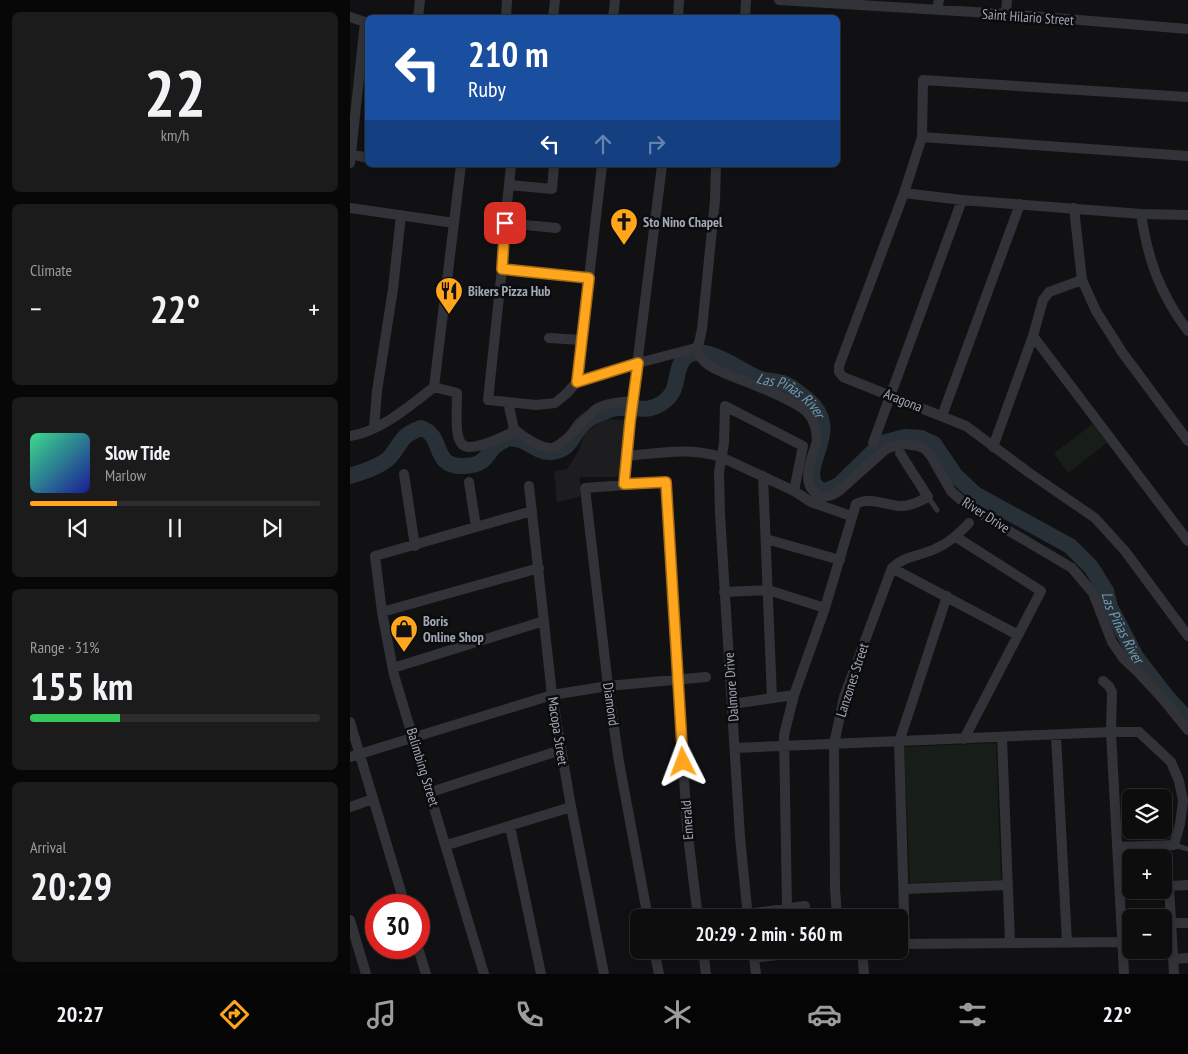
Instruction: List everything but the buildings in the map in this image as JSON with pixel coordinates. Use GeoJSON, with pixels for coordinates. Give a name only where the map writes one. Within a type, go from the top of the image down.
{"type":"FeatureCollection","features":[{"type":"Feature","properties":{"kind":"street"},"geometry":{"type":"LineString","coordinates":[[418,15],[420,0]]}},
{"type":"Feature","properties":{"kind":"street"},"geometry":{"type":"LineString","coordinates":[[506,15],[507,0]]}},
{"type":"Feature","properties":{"kind":"street"},"geometry":{"type":"LineString","coordinates":[[553,15],[555,0]]}},
{"type":"Feature","properties":{"kind":"street"},"geometry":{"type":"LineString","coordinates":[[613,15],[615,0]]}},
{"type":"Feature","properties":{"kind":"street"},"geometry":{"type":"LineString","coordinates":[[678,15],[679,0]]}},
{"type":"Feature","properties":{"kind":"street"},"geometry":{"type":"LineString","coordinates":[[745,15],[746,0]]}},
{"type":"Feature","properties":{"kind":"street","name":"Saint Hilario Street"},"geometry":{"type":"LineString","coordinates":[[779,0],[938,5],[1006,14],[1188,29]]}},
{"type":"Feature","properties":{"kind":"street"},"geometry":{"type":"LineString","coordinates":[[1006,14],[1007,0]]}},
{"type":"Feature","properties":{"kind":"street"},"geometry":{"type":"LineString","coordinates":[[350,16],[365,22]]}},
{"type":"Feature","properties":{"kind":"street"},"geometry":{"type":"LineString","coordinates":[[365,30],[350,157],[365,158]]}},
{"type":"Feature","properties":{"kind":"street","name":"Aragona"},"geometry":{"type":"LineString","coordinates":[[1188,97],[923,80],[922,137],[904,193],[839,366],[839,372],[843,376],[966,426],[1095,518],[1126,551],[1188,636]]}},
{"type":"Feature","properties":{"kind":"street"},"geometry":{"type":"LineString","coordinates":[[922,137],[1188,156]]}},
{"type":"Feature","properties":{"kind":"street"},"geometry":{"type":"LineString","coordinates":[[350,436],[374,428],[404,411],[434,387],[461,167]]}},
{"type":"Feature","properties":{"kind":"street"},"geometry":{"type":"LineString","coordinates":[[511,167],[488,400],[536,405],[554,403],[577,382],[638,363],[697,350],[702,329],[715,200],[716,167]]}},
{"type":"Feature","properties":{"kind":"street"},"geometry":{"type":"LineString","coordinates":[[508,185],[552,189],[554,167]]}},
{"type":"Feature","properties":{"kind":"street"},"geometry":{"type":"LineString","coordinates":[[577,382],[602,167]]}},
{"type":"Feature","properties":{"kind":"street"},"geometry":{"type":"LineString","coordinates":[[624,484],[632,403],[662,167]]}},
{"type":"Feature","properties":{"kind":"street"},"geometry":{"type":"LineString","coordinates":[[904,193],[962,200],[1141,214],[1188,215]]}},
{"type":"Feature","properties":{"kind":"street"},"geometry":{"type":"LineString","coordinates":[[873,443],[962,200]]}},
{"type":"Feature","properties":{"kind":"street"},"geometry":{"type":"LineString","coordinates":[[942,416],[1020,204]]}},
{"type":"Feature","properties":{"kind":"street"},"geometry":{"type":"LineString","coordinates":[[350,208],[454,223]]}},
{"type":"Feature","properties":{"kind":"street"},"geometry":{"type":"LineString","coordinates":[[1074,208],[1082,280],[1096,311],[1122,352],[1188,441]]}},
{"type":"Feature","properties":{"kind":"street"},"geometry":{"type":"LineString","coordinates":[[1141,214],[1152,267],[1162,292],[1174,313],[1188,331]]}},
{"type":"Feature","properties":{"kind":"street"},"geometry":{"type":"LineString","coordinates":[[374,428],[377,391],[393,289],[400,215]]}},
{"type":"Feature","properties":{"kind":"street"},"geometry":{"type":"LineString","coordinates":[[505,223],[556,228]]}},
{"type":"Feature","properties":{"kind":"street"},"geometry":{"type":"LineString","coordinates":[[502,269],[589,278]]}},
{"type":"Feature","properties":{"kind":"street"},"geometry":{"type":"LineString","coordinates":[[994,447],[1033,336],[1043,300],[1049,292],[1082,280]]}},
{"type":"Feature","properties":{"kind":"street"},"geometry":{"type":"LineString","coordinates":[[1033,336],[1188,541]]}},
{"type":"Feature","properties":{"kind":"street"},"geometry":{"type":"LineString","coordinates":[[549,338],[582,340]]}},
{"type":"Feature","properties":{"kind":"street","name":"River Drive"},"geometry":{"type":"LineString","coordinates":[[697,350],[704,363],[805,410],[811,417],[817,434],[808,479],[811,488],[823,497],[832,496],[839,491],[886,448],[906,444],[925,449],[951,491],[960,500],[1072,568],[1093,593],[1112,642],[1123,658],[1162,698],[1188,730]]}},
{"type":"Feature","properties":{"kind":"street"},"geometry":{"type":"LineString","coordinates":[[434,387],[457,393],[457,439],[462,445],[469,448],[480,446],[514,429]]}},
{"type":"Feature","properties":{"kind":"street"},"geometry":{"type":"LineString","coordinates":[[508,402],[514,429],[522,436],[548,449],[554,448],[595,410],[606,405],[632,403]]}},
{"type":"Feature","properties":{"kind":"street","name":"Dalmore Drive"},"geometry":{"type":"LineString","coordinates":[[747,909],[740,837],[720,514],[720,472],[724,443],[724,408],[726,406],[803,446],[794,491]]}},
{"type":"Feature","properties":{"kind":"street"},"geometry":{"type":"LineString","coordinates":[[627,456],[692,451],[722,457],[794,491],[811,502],[851,516]]}},
{"type":"Feature","properties":{"kind":"street"},"geometry":{"type":"LineString","coordinates":[[786,908],[783,746],[794,695],[825,608],[856,504],[863,500],[904,506],[917,503],[928,496],[900,453]]}},
{"type":"Feature","properties":{"kind":"street"},"geometry":{"type":"LineString","coordinates":[[404,474],[415,546],[532,511]]}},
{"type":"Feature","properties":{"kind":"street"},"geometry":{"type":"LineString","coordinates":[[763,476],[772,698]]}},
{"type":"Feature","properties":{"kind":"street"},"geometry":{"type":"LineString","coordinates":[[469,482],[476,527]]}},
{"type":"Feature","properties":{"kind":"street","name":"Emerald"},"geometry":{"type":"LineString","coordinates":[[624,484],[666,482],[687,827],[697,909]]}},
{"type":"Feature","properties":{"kind":"street","name":"Diamond"},"geometry":{"type":"LineString","coordinates":[[624,484],[585,488],[608,686],[619,762],[646,909]]}},
{"type":"Feature","properties":{"kind":"street","name":"Macopa Street"},"geometry":{"type":"LineString","coordinates":[[529,486],[552,695],[604,974]]}},
{"type":"Feature","properties":{"kind":"street"},"geometry":{"type":"LineString","coordinates":[[969,522],[956,537],[934,549],[901,560],[892,568],[1018,635]]}},
{"type":"Feature","properties":{"kind":"street"},"geometry":{"type":"LineString","coordinates":[[956,537],[1041,591],[964,738]]}},
{"type":"Feature","properties":{"kind":"street"},"geometry":{"type":"LineString","coordinates":[[766,539],[840,560]]}},
{"type":"Feature","properties":{"kind":"street","name":"Balimbing Street"},"geometry":{"type":"LineString","coordinates":[[415,546],[375,556],[382,612],[393,668],[484,974]]}},
{"type":"Feature","properties":{"kind":"street"},"geometry":{"type":"LineString","coordinates":[[382,612],[539,568]]}},
{"type":"Feature","properties":{"kind":"street","name":"Lanzones Street"},"geometry":{"type":"LineString","coordinates":[[836,909],[834,744],[844,697],[892,568]]}},
{"type":"Feature","properties":{"kind":"street"},"geometry":{"type":"LineString","coordinates":[[724,592],[768,590],[825,608]]}},
{"type":"Feature","properties":{"kind":"street"},"geometry":{"type":"LineString","coordinates":[[903,909],[899,742],[947,596]]}},
{"type":"Feature","properties":{"kind":"street"},"geometry":{"type":"LineString","coordinates":[[393,668],[544,621]]}},
{"type":"Feature","properties":{"kind":"street"},"geometry":{"type":"LineString","coordinates":[[355,756],[552,695],[608,686],[706,677]]}},
{"type":"Feature","properties":{"kind":"street"},"geometry":{"type":"LineString","coordinates":[[908,944],[1122,942],[1112,732],[1112,692],[1103,681]]}},
{"type":"Feature","properties":{"kind":"street"},"geometry":{"type":"LineString","coordinates":[[732,704],[794,695]]}},
{"type":"Feature","properties":{"kind":"street"},"geometry":{"type":"LineString","coordinates":[[350,722],[355,756],[373,799],[402,894]]}},
{"type":"Feature","properties":{"kind":"street"},"geometry":{"type":"LineString","coordinates":[[735,748],[1139,732],[1171,762],[1179,781],[1183,801],[1180,824],[1174,845],[1117,847]]}},
{"type":"Feature","properties":{"kind":"street"},"geometry":{"type":"LineString","coordinates":[[1056,735],[1067,942]]}},
{"type":"Feature","properties":{"kind":"street"},"geometry":{"type":"LineString","coordinates":[[1002,737],[1010,942]]}},
{"type":"Feature","properties":{"kind":"street"},"geometry":{"type":"LineString","coordinates":[[431,792],[561,750]]}},
{"type":"Feature","properties":{"kind":"street"},"geometry":{"type":"LineString","coordinates":[[350,807],[373,799]]}},
{"type":"Feature","properties":{"kind":"street"},"geometry":{"type":"LineString","coordinates":[[446,845],[572,807]]}},
{"type":"Feature","properties":{"kind":"street"},"geometry":{"type":"LineString","coordinates":[[510,826],[541,974]]}},
{"type":"Feature","properties":{"kind":"street"},"geometry":{"type":"LineString","coordinates":[[904,889],[1008,885]]}},
{"type":"Feature","properties":{"kind":"street"},"geometry":{"type":"LineString","coordinates":[[1170,909],[1169,886],[1188,885]]}},
{"type":"Feature","properties":{"kind":"street"},"geometry":{"type":"LineString","coordinates":[[781,909],[805,906]]}},
{"type":"Feature","properties":{"kind":"street"},"geometry":{"type":"LineString","coordinates":[[350,920],[366,974]]}},
{"type":"Feature","properties":{"kind":"street"},"geometry":{"type":"LineString","coordinates":[[1172,923],[1188,923]]}},
{"type":"Feature","properties":{"kind":"street"},"geometry":{"type":"LineString","coordinates":[[1172,940],[1174,974]]}},
{"type":"Feature","properties":{"kind":"street"},"geometry":{"type":"LineString","coordinates":[[1173,958],[1188,958]]}},
{"type":"Feature","properties":{"kind":"street"},"geometry":{"type":"LineString","coordinates":[[421,959],[426,974]]}},
{"type":"Feature","properties":{"kind":"street"},"geometry":{"type":"LineString","coordinates":[[656,959],[659,974]]}},
{"type":"Feature","properties":{"kind":"street"},"geometry":{"type":"LineString","coordinates":[[704,959],[706,974]]}},
{"type":"Feature","properties":{"kind":"street"},"geometry":{"type":"LineString","coordinates":[[754,959],[756,974]]}},
{"type":"Feature","properties":{"kind":"street"},"geometry":{"type":"LineString","coordinates":[[863,959],[864,974]]}},
{"type":"Feature","properties":{"kind":"street"},"geometry":{"type":"LineString","coordinates":[[1123,959],[1124,974]]}},
{"type":"Feature","properties":{"kind":"lane"},"geometry":{"type":"LineString","coordinates":[[928,496],[937,510]]}},
{"type":"Feature","properties":{"kind":"lane"},"geometry":{"type":"LineString","coordinates":[[1174,845],[1188,849]]}},
{"type":"Feature","properties":{"kind":"shaded area"},"geometry":{"type":"Polygon","coordinates":[[[605,419],[626,420],[619,477],[580,477],[580,497],[557,502],[554,471],[567,469],[578,452],[585,433],[605,419]]]}},
{"type":"Feature","properties":{"kind":"shaded area"},"geometry":{"type":"Polygon","coordinates":[[[1093,424],[1107,443],[1068,473],[1054,453],[1093,424]]]}},
{"type":"Feature","properties":{"kind":"shaded area"},"geometry":{"type":"Polygon","coordinates":[[[996,743],[1001,880],[910,883],[904,747],[996,743]]]}},
{"type":"Feature","properties":{"kind":"waterway","name":"Las Piñas River"},"geometry":{"type":"LineString","coordinates":[[350,476],[382,463],[390,457],[408,434],[421,428],[433,437],[446,462],[453,465],[466,466],[478,463],[494,447],[508,438],[521,440],[544,451],[558,451],[567,445],[579,428],[597,415],[619,408],[652,408],[662,403],[672,393],[683,360],[690,354],[709,354],[758,378],[787,385],[814,406],[820,417],[822,427],[812,477],[815,485],[824,492],[839,485],[882,443],[905,437],[921,438],[934,444],[955,475],[975,494],[1070,546],[1091,567],[1106,591],[1110,607],[1136,657],[1166,696],[1188,720]]}},
{"type":"Feature","properties":{"kind":"place","name":"Sto Nino Chapel"},"geometry":{"type":"Point","coordinates":[624,246]}},
{"type":"Feature","properties":{"kind":"place","name":"Bikers Pizza Hub"},"geometry":{"type":"Point","coordinates":[449,315]}},
{"type":"Feature","properties":{"kind":"place","name":"Boris Online Shop"},"geometry":{"type":"Point","coordinates":[404,653]}},
{"type":"Feature","properties":{"kind":"route"},"geometry":{"type":"LineString","coordinates":[[505,223],[502,269],[589,278],[577,382],[638,363],[624,484],[666,482],[683,762]]}}]}
